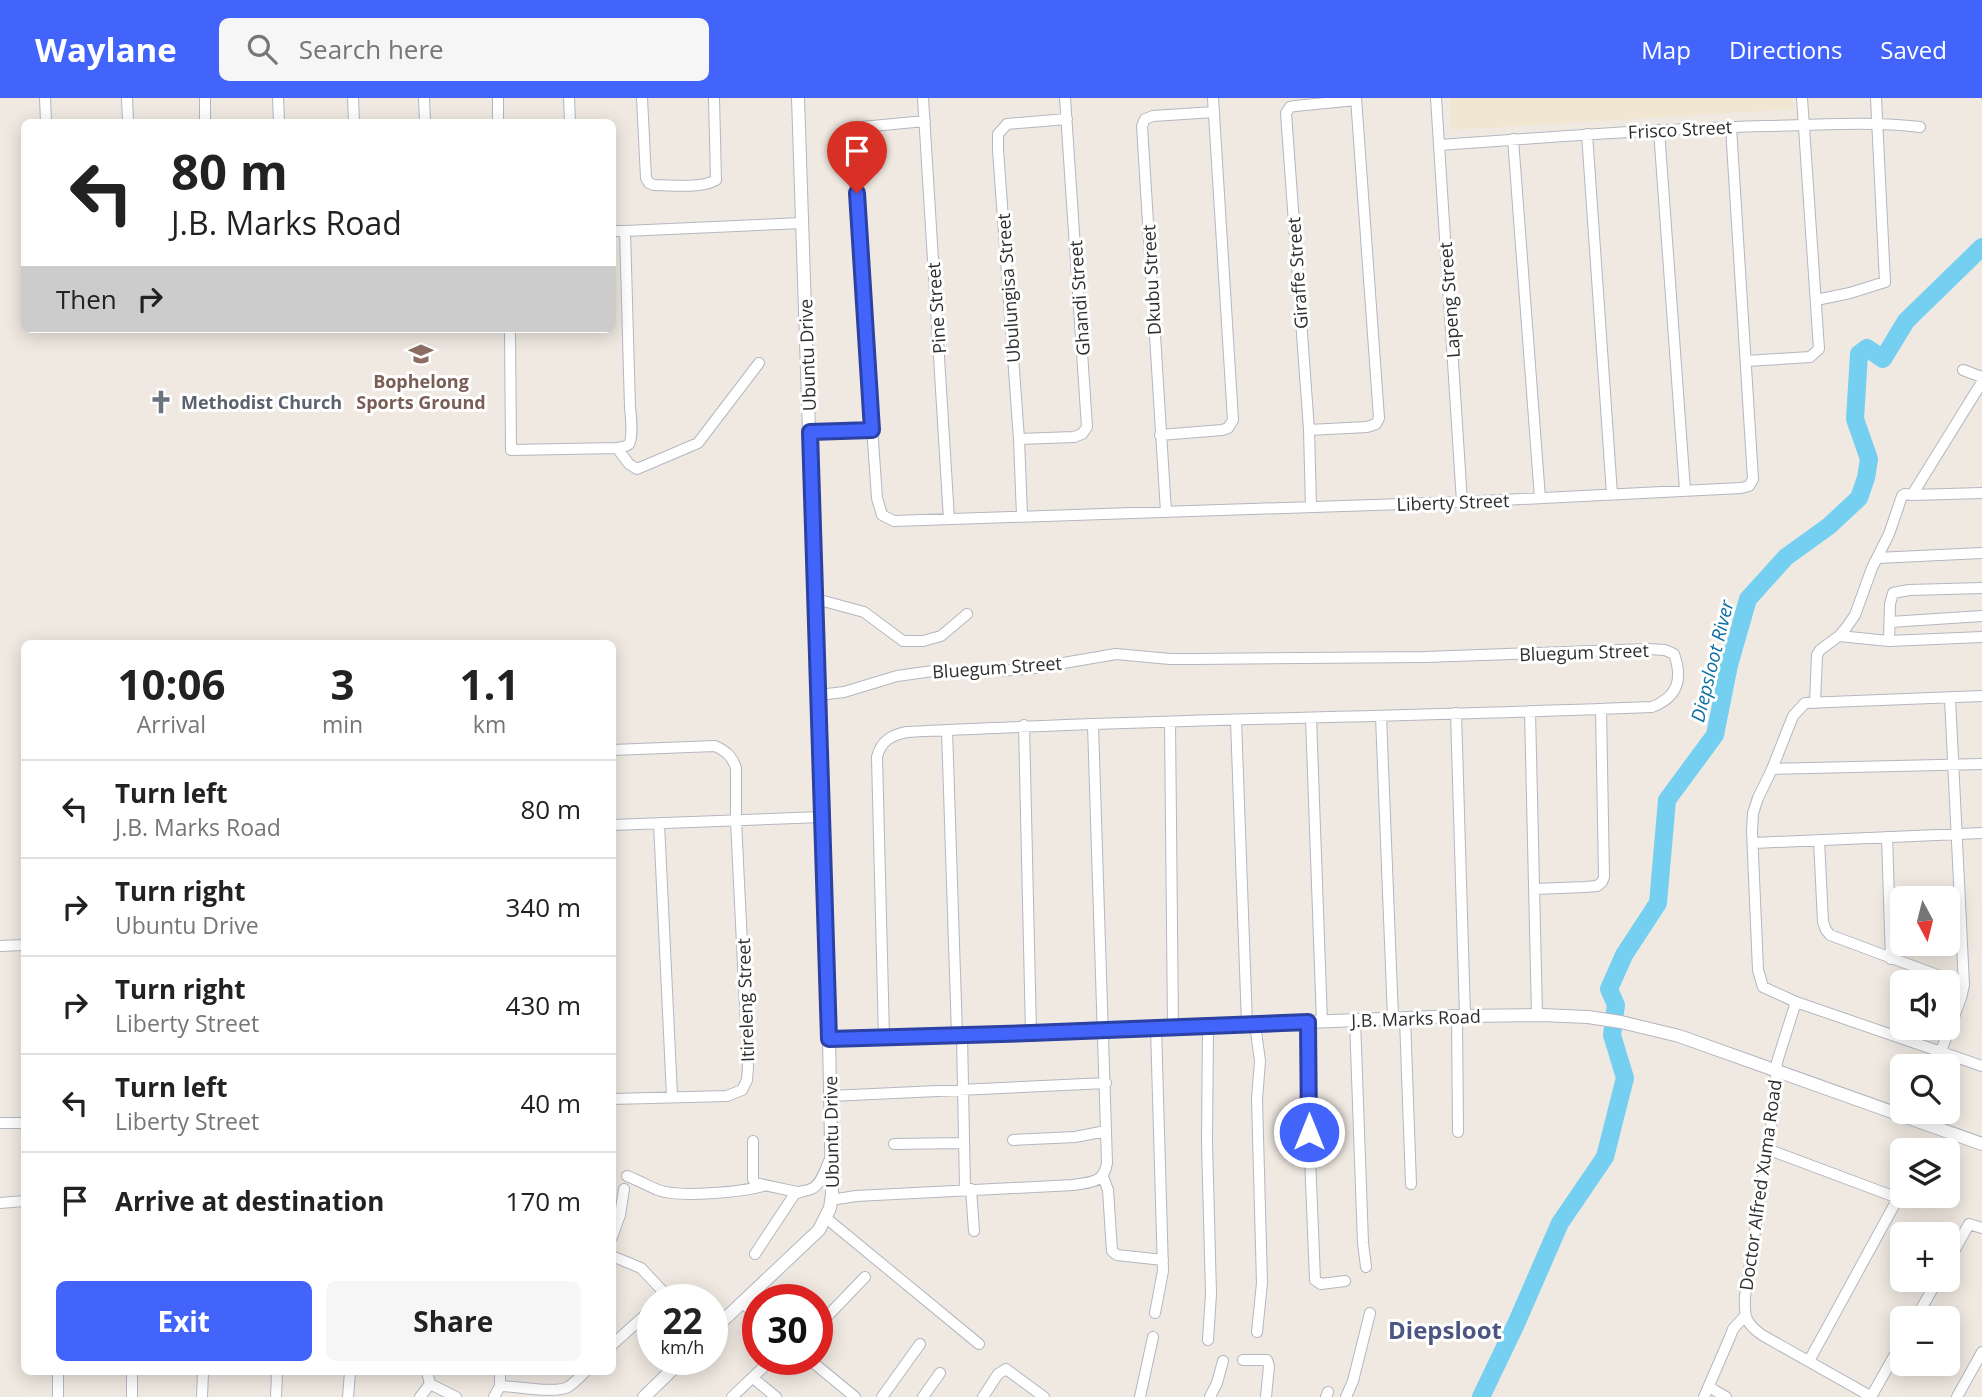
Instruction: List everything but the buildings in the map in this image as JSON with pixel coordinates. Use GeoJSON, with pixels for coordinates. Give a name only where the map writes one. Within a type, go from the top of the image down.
{"type":"FeatureCollection","features":[{"type":"Feature","properties":{"kind":"street"},"geometry":{"type":"LineString","coordinates":[[45,98],[46,119]]}},
{"type":"Feature","properties":{"kind":"street"},"geometry":{"type":"LineString","coordinates":[[127,98],[128,119]]}},
{"type":"Feature","properties":{"kind":"street"},"geometry":{"type":"LineString","coordinates":[[205,98],[205,119]]}},
{"type":"Feature","properties":{"kind":"street"},"geometry":{"type":"LineString","coordinates":[[278,98],[279,119]]}},
{"type":"Feature","properties":{"kind":"street"},"geometry":{"type":"LineString","coordinates":[[353,98],[354,119]]}},
{"type":"Feature","properties":{"kind":"street"},"geometry":{"type":"LineString","coordinates":[[424,98],[425,119]]}},
{"type":"Feature","properties":{"kind":"street"},"geometry":{"type":"LineString","coordinates":[[498,98],[498,119]]}},
{"type":"Feature","properties":{"kind":"street"},"geometry":{"type":"LineString","coordinates":[[569,98],[570,119]]}},
{"type":"Feature","properties":{"kind":"street"},"geometry":{"type":"LineString","coordinates":[[642,98],[647,181],[654,185],[694,185],[712,183],[717,177],[713,98]]}},
{"type":"Feature","properties":{"kind":"street","name":"Ubuntu Drive"},"geometry":{"type":"LineString","coordinates":[[798,98],[819,695],[831,1200]]}},
{"type":"Feature","properties":{"kind":"street","name":"Pine Street"},"geometry":{"type":"LineString","coordinates":[[923,98],[949,519]]}},
{"type":"Feature","properties":{"kind":"street","name":"Ghandi Street"},"geometry":{"type":"LineString","coordinates":[[1019,439],[1074,437],[1082,434],[1087,427],[1065,98]]}},
{"type":"Feature","properties":{"kind":"street"},"geometry":{"type":"LineString","coordinates":[[1160,435],[1222,430],[1228,428],[1233,420],[1213,98]]}},
{"type":"Feature","properties":{"kind":"street","name":"Lapeng Street"},"geometry":{"type":"LineString","coordinates":[[1436,98],[1462,502]]}},
{"type":"Feature","properties":{"kind":"street"},"geometry":{"type":"LineString","coordinates":[[1746,361],[1807,357],[1816,354],[1819,349],[1801,98]]}},
{"type":"Feature","properties":{"kind":"street"},"geometry":{"type":"LineString","coordinates":[[1816,300],[1879,286],[1885,282],[1875,98]]}},
{"type":"Feature","properties":{"kind":"street"},"geometry":{"type":"LineString","coordinates":[[1309,430],[1367,427],[1376,424],[1379,418],[1356,99]]}},
{"type":"Feature","properties":{"kind":"street","name":"Giraffe Street"},"geometry":{"type":"LineString","coordinates":[[1311,507],[1309,430],[1286,113],[1290,107],[1295,106],[1356,99]]}},
{"type":"Feature","properties":{"kind":"street","name":"Dkubu Street"},"geometry":{"type":"LineString","coordinates":[[1166,512],[1142,126],[1145,119],[1153,116],[1214,112]]}},
{"type":"Feature","properties":{"kind":"street","name":"Ubulungisa Street"},"geometry":{"type":"LineString","coordinates":[[1022,516],[998,134],[1007,124],[1067,119]]}},
{"type":"Feature","properties":{"kind":"street","name":"Liberty Street"},"geometry":{"type":"LineString","coordinates":[[925,121],[862,127],[853,137],[877,498],[883,515],[894,521],[1462,502],[1741,488],[1752,484],[1731,127]]}},
{"type":"Feature","properties":{"kind":"street","name":"Frisco Street"},"geometry":{"type":"LineString","coordinates":[[1440,145],[1731,127],[1878,123],[1920,127]]}},
{"type":"Feature","properties":{"kind":"street"},"geometry":{"type":"LineString","coordinates":[[1659,130],[1685,490]]}},
{"type":"Feature","properties":{"kind":"street"},"geometry":{"type":"LineString","coordinates":[[1587,134],[1612,494]]}},
{"type":"Feature","properties":{"kind":"street"},"geometry":{"type":"LineString","coordinates":[[1513,139],[1539,498]]}},
{"type":"Feature","properties":{"kind":"street"},"geometry":{"type":"LineString","coordinates":[[616,231],[802,223]]}},
{"type":"Feature","properties":{"kind":"street"},"geometry":{"type":"LineString","coordinates":[[510,333],[511,450],[617,448],[629,444],[631,436],[625,231]]}},
{"type":"Feature","properties":{"kind":"street"},"geometry":{"type":"LineString","coordinates":[[617,448],[629,464],[639,469],[696,444],[759,363]]}},
{"type":"Feature","properties":{"kind":"street"},"geometry":{"type":"LineString","coordinates":[[1912,495],[1982,380],[1963,370]]}},
{"type":"Feature","properties":{"kind":"street"},"geometry":{"type":"LineString","coordinates":[[810,432],[872,430]]}},
{"type":"Feature","properties":{"kind":"street"},"geometry":{"type":"LineString","coordinates":[[1815,703],[1819,650],[1839,636],[1855,615],[1889,534],[1901,497],[1904,494],[1982,493]]}},
{"type":"Feature","properties":{"kind":"street"},"geometry":{"type":"LineString","coordinates":[[1877,558],[1982,553]]}},
{"type":"Feature","properties":{"kind":"street"},"geometry":{"type":"LineString","coordinates":[[1889,641],[1890,604],[1894,593],[1909,590],[1982,588]]}},
{"type":"Feature","properties":{"kind":"street"},"geometry":{"type":"LineString","coordinates":[[816,599],[864,612],[903,641],[923,641],[942,636],[967,614]]}},
{"type":"Feature","properties":{"kind":"street"},"geometry":{"type":"LineString","coordinates":[[1890,622],[1982,616]]}},
{"type":"Feature","properties":{"kind":"street"},"geometry":{"type":"LineString","coordinates":[[1839,636],[1889,641],[1982,637]]}},
{"type":"Feature","properties":{"kind":"street","name":"Bluegum Street"},"geometry":{"type":"LineString","coordinates":[[819,695],[844,692],[897,676],[933,671],[1023,669],[1116,654],[1170,659],[1425,657],[1648,649],[1665,650],[1674,654],[1679,666],[1673,694],[1665,702],[1653,707],[1024,725],[898,734],[890,737],[879,748],[877,757],[884,1037]]}},
{"type":"Feature","properties":{"kind":"street"},"geometry":{"type":"LineString","coordinates":[[1982,696],[1805,703],[1793,716],[1752,813],[1758,970],[1763,987],[1796,1002],[1982,1066]]}},
{"type":"Feature","properties":{"kind":"street"},"geometry":{"type":"LineString","coordinates":[[1941,1051],[1964,985],[1950,698]]}},
{"type":"Feature","properties":{"kind":"street"},"geometry":{"type":"LineString","coordinates":[[1535,889],[1591,887],[1602,882],[1604,877],[1601,709]]}},
{"type":"Feature","properties":{"kind":"street"},"geometry":{"type":"LineString","coordinates":[[1530,711],[1537,1015]]}},
{"type":"Feature","properties":{"kind":"street"},"geometry":{"type":"LineString","coordinates":[[1456,713],[1461,1016],[1458,1132]]}},
{"type":"Feature","properties":{"kind":"street"},"geometry":{"type":"LineString","coordinates":[[1381,716],[1410,1184]]}},
{"type":"Feature","properties":{"kind":"street"},"geometry":{"type":"LineString","coordinates":[[1311,718],[1322,1021]]}},
{"type":"Feature","properties":{"kind":"street"},"geometry":{"type":"LineString","coordinates":[[1236,721],[1251,1024],[1260,1061],[1257,1099],[1262,1283],[1257,1332]]}},
{"type":"Feature","properties":{"kind":"street"},"geometry":{"type":"LineString","coordinates":[[1170,722],[1172,1027]]}},
{"type":"Feature","properties":{"kind":"street"},"geometry":{"type":"LineString","coordinates":[[1024,725],[1031,1033]]}},
{"type":"Feature","properties":{"kind":"street"},"geometry":{"type":"LineString","coordinates":[[1093,725],[1106,1083],[1107,1163],[1103,1177],[1108,1190],[1112,1251],[1117,1255],[1163,1260]]}},
{"type":"Feature","properties":{"kind":"street"},"geometry":{"type":"LineString","coordinates":[[947,730],[964,1143],[974,1231]]}},
{"type":"Feature","properties":{"kind":"street"},"geometry":{"type":"LineString","coordinates":[[616,750],[707,745],[724,750],[730,754],[736,768],[737,821]]}},
{"type":"Feature","properties":{"kind":"street"},"geometry":{"type":"LineString","coordinates":[[1772,769],[1982,764]]}},
{"type":"Feature","properties":{"kind":"street"},"geometry":{"type":"LineString","coordinates":[[616,825],[822,817]]}},
{"type":"Feature","properties":{"kind":"street","name":"Itireleng Street"},"geometry":{"type":"LineString","coordinates":[[616,1098],[727,1096],[742,1090],[747,1080],[737,821]]}},
{"type":"Feature","properties":{"kind":"street"},"geometry":{"type":"LineString","coordinates":[[659,823],[672,1096]]}},
{"type":"Feature","properties":{"kind":"street"},"geometry":{"type":"LineString","coordinates":[[1754,843],[1982,833]]}},
{"type":"Feature","properties":{"kind":"street"},"geometry":{"type":"LineString","coordinates":[[1886,837],[1891,959]]}},
{"type":"Feature","properties":{"kind":"street"},"geometry":{"type":"LineString","coordinates":[[1819,840],[1823,922],[1826,930],[1836,939],[1964,985]]}},
{"type":"Feature","properties":{"kind":"street"},"geometry":{"type":"LineString","coordinates":[[0,946],[21,945]]}},
{"type":"Feature","properties":{"kind":"street","name":"Doctor Alfred Xuma Road"},"geometry":{"type":"LineString","coordinates":[[1796,1002],[1776,1070],[1774,1101],[1745,1296],[1745,1316],[1752,1328],[1762,1335],[1871,1397]]}},
{"type":"Feature","properties":{"kind":"street","name":"J.B. Marks Road"},"geometry":{"type":"LineString","coordinates":[[829,1039],[1461,1016],[1588,1017],[1679,1036],[1982,1144]]}},
{"type":"Feature","properties":{"kind":"street"},"geometry":{"type":"LineString","coordinates":[[1355,1020],[1366,1267]]}},
{"type":"Feature","properties":{"kind":"street"},"geometry":{"type":"LineString","coordinates":[[1308,1022],[1315,1280],[1321,1284],[1345,1282]]}},
{"type":"Feature","properties":{"kind":"street"},"geometry":{"type":"LineString","coordinates":[[1208,1026],[1207,1142],[1211,1294],[1208,1340]]}},
{"type":"Feature","properties":{"kind":"street"},"geometry":{"type":"LineString","coordinates":[[1155,1313],[1163,1260],[1156,1028]]}},
{"type":"Feature","properties":{"kind":"street"},"geometry":{"type":"LineString","coordinates":[[830,1096],[1106,1083]]}},
{"type":"Feature","properties":{"kind":"street"},"geometry":{"type":"LineString","coordinates":[[0,1123],[21,1123]]}},
{"type":"Feature","properties":{"kind":"street"},"geometry":{"type":"LineString","coordinates":[[1013,1140],[1075,1137],[1106,1131]]}},
{"type":"Feature","properties":{"kind":"street"},"geometry":{"type":"LineString","coordinates":[[753,1142],[753,1179],[755,1183],[763,1186],[797,1192],[812,1189],[818,1184],[831,1157]]}},
{"type":"Feature","properties":{"kind":"street"},"geometry":{"type":"LineString","coordinates":[[894,1144],[964,1143]]}},
{"type":"Feature","properties":{"kind":"street"},"geometry":{"type":"LineString","coordinates":[[1767,1149],[1898,1198],[1809,1361]]}},
{"type":"Feature","properties":{"kind":"street"},"geometry":{"type":"LineString","coordinates":[[628,1176],[659,1190],[673,1193],[733,1192],[763,1186]]}},
{"type":"Feature","properties":{"kind":"street"},"geometry":{"type":"LineString","coordinates":[[761,1284],[818,1230],[826,1218],[831,1200],[968,1189],[1073,1185],[1103,1177]]}},
{"type":"Feature","properties":{"kind":"street"},"geometry":{"type":"LineString","coordinates":[[616,1214],[624,1189]]}},
{"type":"Feature","properties":{"kind":"street"},"geometry":{"type":"LineString","coordinates":[[755,1254],[797,1192]]}},
{"type":"Feature","properties":{"kind":"street"},"geometry":{"type":"LineString","coordinates":[[0,1202],[21,1202]]}},
{"type":"Feature","properties":{"kind":"street"},"geometry":{"type":"LineString","coordinates":[[826,1218],[979,1345]]}},
{"type":"Feature","properties":{"kind":"street"},"geometry":{"type":"LineString","coordinates":[[1960,1240],[1969,1224],[1982,1228]]}},
{"type":"Feature","properties":{"kind":"street"},"geometry":{"type":"LineString","coordinates":[[616,1258],[641,1268],[654,1284]]}},
{"type":"Feature","properties":{"kind":"street"},"geometry":{"type":"LineString","coordinates":[[833,1311],[865,1278]]}},
{"type":"Feature","properties":{"kind":"street"},"geometry":{"type":"LineString","coordinates":[[728,1316],[742,1302]]}},
{"type":"Feature","properties":{"kind":"street"},"geometry":{"type":"LineString","coordinates":[[1346,1397],[1353,1381],[1370,1313]]}},
{"type":"Feature","properties":{"kind":"street"},"geometry":{"type":"LineString","coordinates":[[1726,1397],[1706,1392],[1733,1329],[1745,1316]]}},
{"type":"Feature","properties":{"kind":"street"},"geometry":{"type":"LineString","coordinates":[[616,1341],[637,1322]]}},
{"type":"Feature","properties":{"kind":"street"},"geometry":{"type":"LineString","coordinates":[[1140,1397],[1153,1337]]}},
{"type":"Feature","properties":{"kind":"street"},"geometry":{"type":"LineString","coordinates":[[882,1397],[920,1344]]}},
{"type":"Feature","properties":{"kind":"street"},"geometry":{"type":"LineString","coordinates":[[1957,1397],[1982,1352]]}},
{"type":"Feature","properties":{"kind":"street"},"geometry":{"type":"LineString","coordinates":[[1243,1360],[1267,1360],[1269,1366],[1266,1397]]}},
{"type":"Feature","properties":{"kind":"street"},"geometry":{"type":"LineString","coordinates":[[1210,1397],[1223,1362]]}},
{"type":"Feature","properties":{"kind":"street"},"geometry":{"type":"LineString","coordinates":[[1871,1397],[1890,1363]]}},
{"type":"Feature","properties":{"kind":"street"},"geometry":{"type":"LineString","coordinates":[[983,1397],[1001,1370],[1006,1369],[1044,1397]]}},
{"type":"Feature","properties":{"kind":"street"},"geometry":{"type":"LineString","coordinates":[[923,1397],[940,1373]]}},
{"type":"Feature","properties":{"kind":"street"},"geometry":{"type":"LineString","coordinates":[[58,1375],[58,1397]]}},
{"type":"Feature","properties":{"kind":"street"},"geometry":{"type":"LineString","coordinates":[[132,1375],[132,1397]]}},
{"type":"Feature","properties":{"kind":"street"},"geometry":{"type":"LineString","coordinates":[[202,1397],[203,1375]]}},
{"type":"Feature","properties":{"kind":"street"},"geometry":{"type":"LineString","coordinates":[[276,1397],[277,1375]]}},
{"type":"Feature","properties":{"kind":"street"},"geometry":{"type":"LineString","coordinates":[[348,1397],[350,1375]]}},
{"type":"Feature","properties":{"kind":"street"},"geometry":{"type":"LineString","coordinates":[[428,1375],[430,1384],[456,1397]]}},
{"type":"Feature","properties":{"kind":"street"},"geometry":{"type":"LineString","coordinates":[[494,1397],[500,1386],[500,1375]]}},
{"type":"Feature","properties":{"kind":"street"},"geometry":{"type":"LineString","coordinates":[[500,1386],[562,1389],[582,1375]]}},
{"type":"Feature","properties":{"kind":"street"},"geometry":{"type":"LineString","coordinates":[[644,1397],[667,1375]]}},
{"type":"Feature","properties":{"kind":"street"},"geometry":{"type":"LineString","coordinates":[[732,1397],[756,1375]]}},
{"type":"Feature","properties":{"kind":"street"},"geometry":{"type":"LineString","coordinates":[[828,1375],[855,1397]]}},
{"type":"Feature","properties":{"kind":"street"},"geometry":{"type":"LineString","coordinates":[[753,1378],[776,1397]]}},
{"type":"Feature","properties":{"kind":"street"},"geometry":{"type":"LineString","coordinates":[[420,1397],[430,1384]]}},
{"type":"Feature","properties":{"kind":"shaded area"},"geometry":{"type":"Polygon","coordinates":[[[1450,98],[1793,98],[1794,109],[1451,130],[1450,98]]]}},
{"type":"Feature","properties":{"kind":"waterway","name":"Diepsloot River"},"geometry":{"type":"LineString","coordinates":[[1481,1397],[1560,1223],[1605,1157],[1625,1078],[1612,1035],[1616,1005],[1609,989],[1624,955],[1658,903],[1667,800],[1715,735],[1729,665],[1748,599],[1786,557],[1829,526],[1859,498],[1869,459],[1855,419],[1859,354],[1867,348],[1883,359],[1906,321],[1982,247]]}},
{"type":"Feature","properties":{"kind":"place","name":"Bophelong Sports Ground"},"geometry":{"type":"Point","coordinates":[421,354]}},
{"type":"Feature","properties":{"kind":"place","name":"Methodist Church"},"geometry":{"type":"Point","coordinates":[161,402]}},
{"type":"Feature","properties":{"kind":"district","name":"Diepsloot"},"geometry":{"type":"Point","coordinates":[1445,1329]}},
{"type":"Feature","properties":{"kind":"route"},"geometry":{"type":"LineString","coordinates":[[857,193],[872,430],[810,432],[829,1039],[1308,1022],[1309,1132]]}}]}
